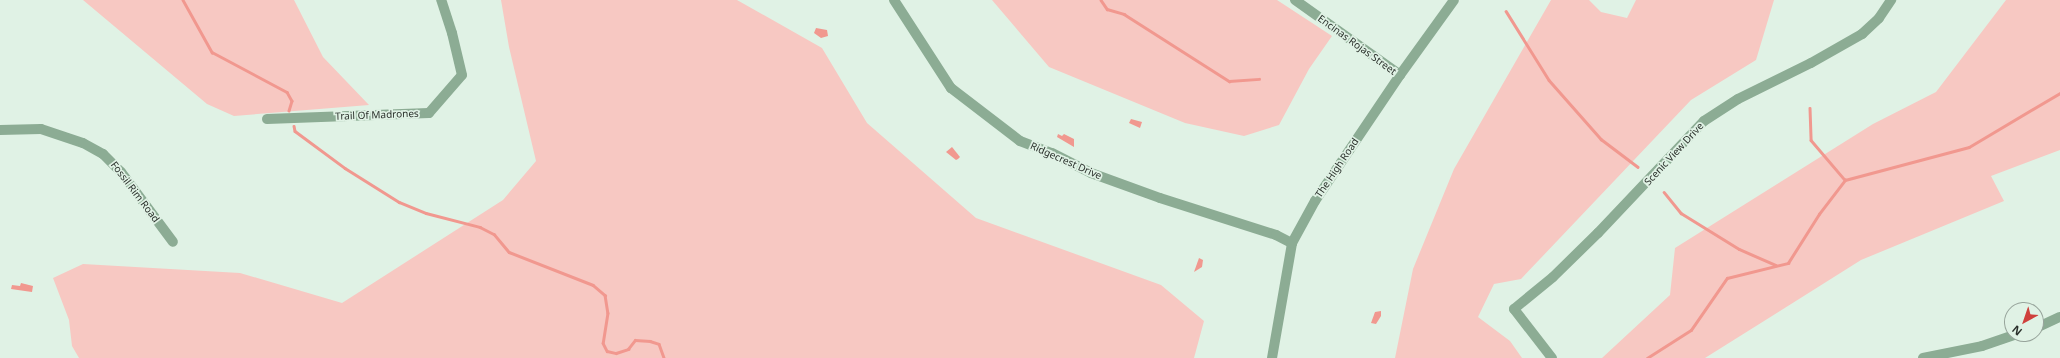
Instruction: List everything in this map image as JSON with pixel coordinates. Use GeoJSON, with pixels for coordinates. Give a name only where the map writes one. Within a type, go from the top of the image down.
{"type":"FeatureCollection","features":[{"type":"Feature","properties":{"kind":"street","name":"Trail Of Madrones"},"geometry":{"type":"LineString","coordinates":[[267,119],[430,114],[462,75],[452,33],[441,0]]}},
{"type":"Feature","properties":{"kind":"street","name":"Ridgecrest Drive"},"geometry":{"type":"LineString","coordinates":[[894,0],[951,88],[1020,141],[1052,153],[1091,173],[1160,198],[1276,234],[1292,243]]}},
{"type":"Feature","properties":{"kind":"street","name":"Encinas Rojas Street"},"geometry":{"type":"LineString","coordinates":[[1295,0],[1400,75]]}},
{"type":"Feature","properties":{"kind":"street","name":"The High Road"},"geometry":{"type":"LineString","coordinates":[[1272,358],[1292,243],[1315,201],[1400,75],[1454,0]]}},
{"type":"Feature","properties":{"kind":"street","name":"Scenic View Drive"},"geometry":{"type":"LineString","coordinates":[[1552,358],[1514,309],[1553,277],[1593,238],[1704,122],[1738,99],[1805,67],[1862,34],[1879,18],[1891,0]]}},
{"type":"Feature","properties":{"kind":"street","name":"Fossil Rim Road"},"geometry":{"type":"LineString","coordinates":[[0,130],[41,129],[84,143],[104,154],[121,172],[173,242]]}},
{"type":"Feature","properties":{"kind":"street"},"geometry":{"type":"LineString","coordinates":[[2044,324],[2060,317]]}},
{"type":"Feature","properties":{"kind":"street"},"geometry":{"type":"LineString","coordinates":[[1923,358],[1935,354],[1959,355],[2004,339]]}},
{"type":"Feature","properties":{"kind":"shaded area"},"geometry":{"type":"Polygon","coordinates":[[[83,0],[294,0],[323,57],[369,105],[234,116],[207,104],[83,0]]]}},
{"type":"Feature","properties":{"kind":"shaded area"},"geometry":{"type":"Polygon","coordinates":[[[501,0],[737,0],[822,48],[867,123],[976,218],[1161,285],[1204,321],[1194,358],[79,358],[72,346],[69,320],[53,278],[83,264],[240,273],[342,303],[503,200],[536,161],[509,47],[501,0]]]}},
{"type":"Feature","properties":{"kind":"shaded area"},"geometry":{"type":"Polygon","coordinates":[[[992,0],[1277,0],[1332,36],[1309,69],[1279,125],[1244,136],[1185,123],[1049,67],[992,0]]]}},
{"type":"Feature","properties":{"kind":"shaded area"},"geometry":{"type":"Polygon","coordinates":[[[1551,0],[1589,0],[1601,12],[1627,18],[1636,0],[1774,0],[1756,60],[1691,100],[1521,279],[1494,284],[1478,317],[1510,341],[1522,358],[1395,358],[1413,269],[1454,169],[1551,0]]]}},
{"type":"Feature","properties":{"kind":"shaded area"},"geometry":{"type":"Polygon","coordinates":[[[2006,0],[2060,0],[2060,150],[1991,176],[2004,201],[1861,260],[1705,358],[1602,358],[1670,295],[1675,248],[1873,124],[1936,92],[2006,0]]]}},
{"type":"Feature","properties":{"kind":"shaded area"},"geometry":{"type":"Polygon","coordinates":[[[816,28],[827,30],[828,36],[821,38],[814,33],[816,28]]]}},
{"type":"Feature","properties":{"kind":"shaded area"},"geometry":{"type":"Polygon","coordinates":[[[1131,119],[1142,122],[1140,128],[1129,123],[1131,119]]]}},
{"type":"Feature","properties":{"kind":"shaded area"},"geometry":{"type":"Polygon","coordinates":[[[1058,134],[1062,136],[1064,134],[1074,139],[1074,147],[1057,137],[1058,134]]]}},
{"type":"Feature","properties":{"kind":"shaded area"},"geometry":{"type":"Polygon","coordinates":[[[952,147],[960,157],[956,160],[946,152],[952,147]]]}},
{"type":"Feature","properties":{"kind":"shaded area"},"geometry":{"type":"Polygon","coordinates":[[[1199,258],[1203,260],[1202,267],[1194,272],[1199,258]]]}},
{"type":"Feature","properties":{"kind":"shaded area"},"geometry":{"type":"Polygon","coordinates":[[[21,283],[33,286],[32,292],[11,289],[12,285],[20,286],[21,283]]]}},
{"type":"Feature","properties":{"kind":"shaded area"},"geometry":{"type":"Polygon","coordinates":[[[1381,311],[1381,316],[1376,324],[1371,323],[1375,312],[1381,311]]]}},
{"type":"Feature","properties":{"kind":"waterway"},"geometry":{"type":"LineString","coordinates":[[183,0],[212,52],[287,92],[292,101],[289,111]]}},
{"type":"Feature","properties":{"kind":"waterway"},"geometry":{"type":"LineString","coordinates":[[1101,0],[1107,9],[1124,14],[1229,81],[1259,79]]}},
{"type":"Feature","properties":{"kind":"waterway"},"geometry":{"type":"LineString","coordinates":[[1506,11],[1549,80],[1601,139],[1638,167]]}},
{"type":"Feature","properties":{"kind":"waterway"},"geometry":{"type":"LineString","coordinates":[[1647,358],[1691,330],[1727,278],[1788,263],[1819,214],[1845,180],[1969,147],[2060,93]]}},
{"type":"Feature","properties":{"kind":"waterway"},"geometry":{"type":"LineString","coordinates":[[1810,108],[1811,140],[1845,180]]}},
{"type":"Feature","properties":{"kind":"waterway"},"geometry":{"type":"LineString","coordinates":[[294,126],[295,131],[345,168],[399,202],[426,213],[480,227],[494,234],[509,252],[593,285],[605,295],[608,313],[603,343],[607,351],[616,353],[628,349],[635,340],[650,341],[659,344],[664,358]]}},
{"type":"Feature","properties":{"kind":"waterway"},"geometry":{"type":"LineString","coordinates":[[1664,192],[1681,213],[1739,249],[1776,265]]}}]}
